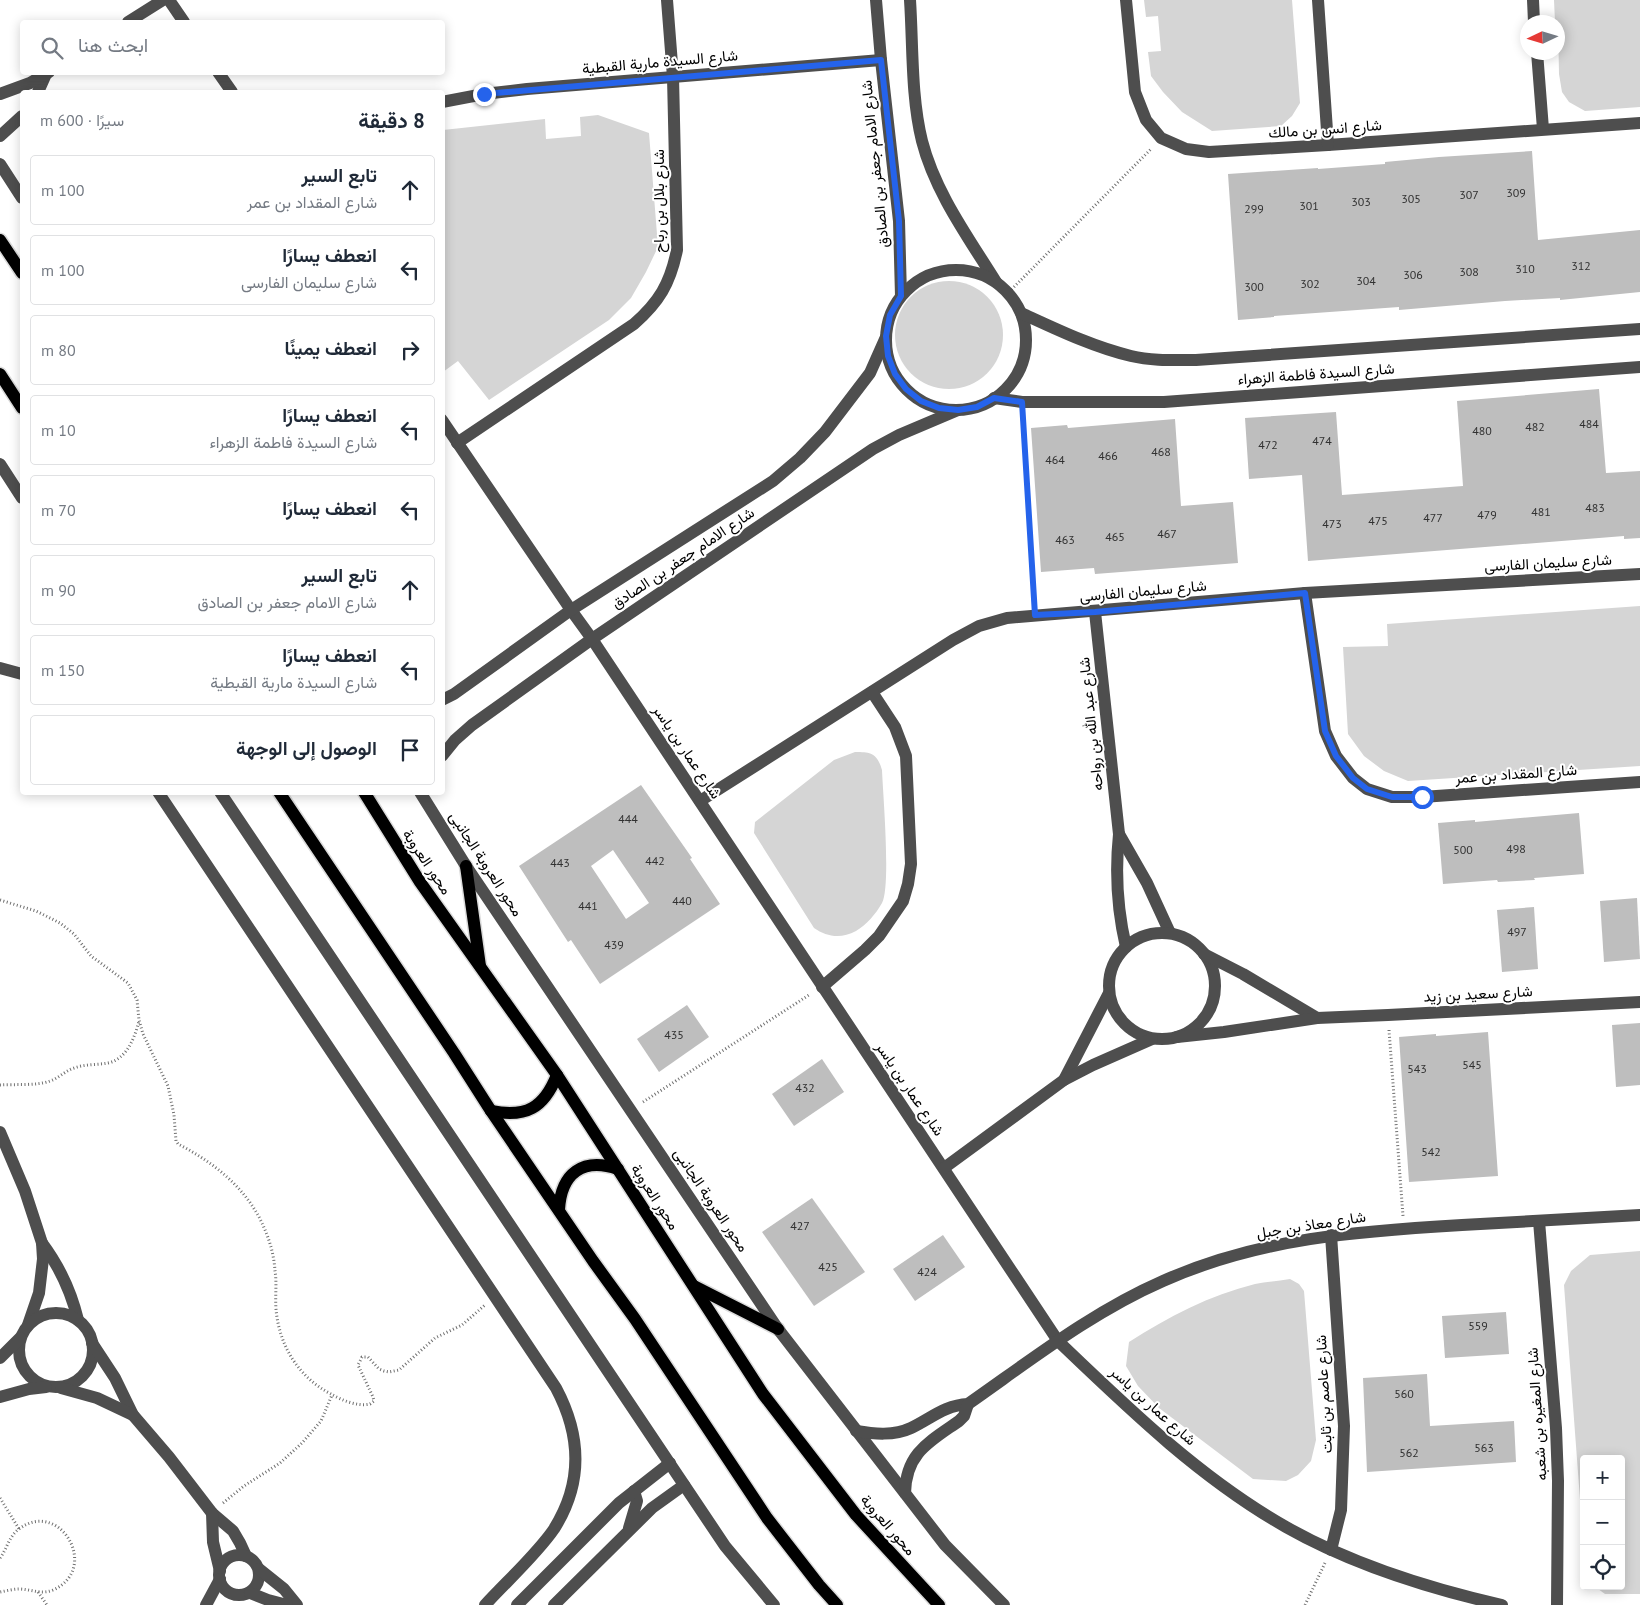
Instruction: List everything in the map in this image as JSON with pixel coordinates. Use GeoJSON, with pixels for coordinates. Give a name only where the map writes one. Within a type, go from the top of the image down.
{"type":"FeatureCollection","features":[{"type":"Feature","properties":{"kind":"main road"},"geometry":{"type":"LineString","coordinates":[[0,240],[20,270]]}},
{"type":"Feature","properties":{"kind":"main road"},"geometry":{"type":"LineString","coordinates":[[0,374],[20,405]]}},
{"type":"Feature","properties":{"kind":"main road"},"geometry":{"type":"LineString","coordinates":[[281,795],[491,1111],[593,1261],[635,1319],[767,1518],[837,1605]]}},
{"type":"Feature","properties":{"kind":"main road","name":"محور العروبة"},"geometry":{"type":"LineString","coordinates":[[366,795],[420,882],[556,1075],[763,1394],[856,1515],[939,1605]]}},
{"type":"Feature","properties":{"kind":"main road"},"geometry":{"type":"LineString","coordinates":[[466,866],[480,969]]}},
{"type":"Feature","properties":{"kind":"main road"},"geometry":{"type":"LineString","coordinates":[[491,1111],[508,1115],[525,1112],[540,1104],[551,1091],[556,1075]]}},
{"type":"Feature","properties":{"kind":"main road"},"geometry":{"type":"LineString","coordinates":[[559,1210],[560,1195],[566,1182],[576,1171],[589,1165],[604,1164],[618,1169]]}},
{"type":"Feature","properties":{"kind":"main road"},"geometry":{"type":"LineString","coordinates":[[693,1285],[778,1329]]}},
{"type":"Feature","properties":{"kind":"street"},"geometry":{"type":"LineString","coordinates":[[131,20],[163,0]]}},
{"type":"Feature","properties":{"kind":"street"},"geometry":{"type":"LineString","coordinates":[[169,0],[183,20]]}},
{"type":"Feature","properties":{"kind":"street","name":"شارع بلال بن رباح"},"geometry":{"type":"LineString","coordinates":[[457,443],[634,324],[651,310],[663,292],[673,271],[677,250],[672,77],[667,0]]}},
{"type":"Feature","properties":{"kind":"street","name":"شارع الامام جعفر بن الصادق"},"geometry":{"type":"LineString","coordinates":[[876,0],[899,221],[901,296]]}},
{"type":"Feature","properties":{"kind":"street"},"geometry":{"type":"LineString","coordinates":[[910,0],[916,106],[922,140],[930,167],[948,206],[996,282],[1008,293],[1021,313],[1025,328],[1026,344],[1023,360],[1016,375],[1006,388],[994,398],[977,407],[958,410],[939,408],[921,401],[906,389],[895,374],[888,356],[886,336],[890,315],[901,296],[917,281],[936,272],[956,269],[977,273],[996,282]]}},
{"type":"Feature","properties":{"kind":"street","name":"شارع انس بن مالك"},"geometry":{"type":"LineString","coordinates":[[1126,0],[1135,92],[1146,120],[1161,138],[1186,149],[1209,152],[1640,123]]}},
{"type":"Feature","properties":{"kind":"street"},"geometry":{"type":"LineString","coordinates":[[1318,0],[1328,145]]}},
{"type":"Feature","properties":{"kind":"street"},"geometry":{"type":"LineString","coordinates":[[1533,0],[1534,15]]}},
{"type":"Feature","properties":{"kind":"street","name":"شارع السيدة مارية القبطية"},"geometry":{"type":"LineString","coordinates":[[445,101],[484,94],[527,89],[881,60]]}},
{"type":"Feature","properties":{"kind":"street"},"geometry":{"type":"LineString","coordinates":[[1538,60],[1543,130]]}},
{"type":"Feature","properties":{"kind":"street"},"geometry":{"type":"LineString","coordinates":[[0,94],[30,83],[44,75]]}},
{"type":"Feature","properties":{"kind":"street"},"geometry":{"type":"LineString","coordinates":[[39,90],[47,75]]}},
{"type":"Feature","properties":{"kind":"street"},"geometry":{"type":"LineString","coordinates":[[220,75],[231,90]]}},
{"type":"Feature","properties":{"kind":"street"},"geometry":{"type":"LineString","coordinates":[[0,136],[20,118]]}},
{"type":"Feature","properties":{"kind":"street"},"geometry":{"type":"LineString","coordinates":[[0,164],[20,195]]}},
{"type":"Feature","properties":{"kind":"street","name":"شارع السيدة فاطمة الزهراء"},"geometry":{"type":"LineString","coordinates":[[1021,313],[1098,345],[1131,356],[1158,360],[1196,360],[1640,329]]}},
{"type":"Feature","properties":{"kind":"street","name":"شارع الامام جعفر بن الصادق"},"geometry":{"type":"LineString","coordinates":[[445,698],[571,610],[773,480],[800,458],[825,432],[870,373],[886,336]]}},
{"type":"Feature","properties":{"kind":"street","name":"شارع السيدة فاطمة الزهراء"},"geometry":{"type":"LineString","coordinates":[[994,398],[1022,402],[1164,402],[1640,367]]}},
{"type":"Feature","properties":{"kind":"street","name":"شارع الامام جعفر بن الصادق"},"geometry":{"type":"LineString","coordinates":[[445,752],[455,740],[472,725],[592,639],[873,449],[899,435],[958,410]]}},
{"type":"Feature","properties":{"kind":"street","name":"شارع عمار بن ياسر"},"geometry":{"type":"LineString","coordinates":[[445,425],[592,639],[1058,1341],[1145,1424],[1189,1460],[1235,1494],[1285,1526],[1331,1550],[1407,1581],[1502,1605]]}},
{"type":"Feature","properties":{"kind":"street"},"geometry":{"type":"LineString","coordinates":[[0,464],[20,495]]}},
{"type":"Feature","properties":{"kind":"street","name":"شارع سليمان الفارسى"},"geometry":{"type":"LineString","coordinates":[[700,801],[953,640],[979,626],[1007,618],[1305,593],[1640,574]]}},
{"type":"Feature","properties":{"kind":"street","name":"شارع المقداد بن عمر"},"geometry":{"type":"LineString","coordinates":[[1305,593],[1325,731],[1336,756],[1353,778],[1367,789],[1392,797],[1422,797],[1640,782]]}},
{"type":"Feature","properties":{"kind":"street","name":"شارع عبد الله بن رواحه"},"geometry":{"type":"LineString","coordinates":[[1095,612],[1119,834],[1116,862],[1116,891],[1126,947]]}},
{"type":"Feature","properties":{"kind":"street"},"geometry":{"type":"LineString","coordinates":[[0,668],[20,673]]}},
{"type":"Feature","properties":{"kind":"street"},"geometry":{"type":"LineString","coordinates":[[822,986],[879,936],[903,900],[908,884],[911,864],[906,756],[895,727],[872,692]]}},
{"type":"Feature","properties":{"kind":"street"},"geometry":{"type":"LineString","coordinates":[[160,795],[556,1388],[565,1405],[575,1441],[576,1460],[574,1479],[569,1497],[553,1530],[485,1605]]}},
{"type":"Feature","properties":{"kind":"street"},"geometry":{"type":"LineString","coordinates":[[222,795],[725,1546],[774,1605]]}},
{"type":"Feature","properties":{"kind":"street","name":"محور العروبة الجانبى"},"geometry":{"type":"LineString","coordinates":[[422,795],[466,866],[778,1329],[945,1545],[1004,1605]]}},
{"type":"Feature","properties":{"kind":"street","name":"شارع عبد الله بن رواحه"},"geometry":{"type":"LineString","coordinates":[[1119,834],[1147,883],[1170,933]]}},
{"type":"Feature","properties":{"kind":"street"},"geometry":{"type":"LineString","coordinates":[[1154,933],[1170,933],[1184,937],[1195,944],[1211,966],[1215,981],[1210,1009],[1202,1022],[1191,1031],[1165,1040],[1152,1038],[1134,1031],[1119,1017],[1112,1006],[1109,993],[1110,976],[1115,960],[1126,947],[1139,938],[1154,933]]}},
{"type":"Feature","properties":{"kind":"street"},"geometry":{"type":"LineString","coordinates":[[1204,954],[1243,974],[1317,1018]]}},
{"type":"Feature","properties":{"kind":"street"},"geometry":{"type":"LineString","coordinates":[[1064,1080],[1109,993]]}},
{"type":"Feature","properties":{"kind":"street","name":"شارع سعيد بن زيد"},"geometry":{"type":"LineString","coordinates":[[1177,1037],[1233,1031],[1317,1018],[1388,1016],[1640,1002]]}},
{"type":"Feature","properties":{"kind":"street"},"geometry":{"type":"LineString","coordinates":[[944,1168],[1064,1080],[1152,1038]]}},
{"type":"Feature","properties":{"kind":"street"},"geometry":{"type":"LineString","coordinates":[[0,1132],[25,1191],[42,1243],[43,1260],[39,1293],[28,1325],[20,1338],[0,1358]]}},
{"type":"Feature","properties":{"kind":"street","name":"شارع معاذ بن جبل"},"geometry":{"type":"LineString","coordinates":[[856,1431],[887,1433],[909,1429],[944,1409],[968,1404],[1110,1306],[1163,1280],[1219,1259],[1272,1245],[1331,1235],[1640,1215]]}},
{"type":"Feature","properties":{"kind":"street","name":"شارع المغيره بن شعبه"},"geometry":{"type":"LineString","coordinates":[[1539,1221],[1556,1428],[1558,1481],[1557,1605]]}},
{"type":"Feature","properties":{"kind":"street","name":"شارع عاصم بن ثابت"},"geometry":{"type":"LineString","coordinates":[[1331,1235],[1344,1426],[1341,1510],[1331,1550]]}},
{"type":"Feature","properties":{"kind":"street"},"geometry":{"type":"LineString","coordinates":[[42,1243],[61,1272],[68,1287],[78,1320]]}},
{"type":"Feature","properties":{"kind":"street"},"geometry":{"type":"LineString","coordinates":[[28,1325],[39,1317],[52,1313],[66,1314],[78,1320],[87,1330],[92,1343],[115,1378],[133,1415],[169,1457],[212,1513],[233,1531],[246,1556]]}},
{"type":"Feature","properties":{"kind":"street"},"geometry":{"type":"LineString","coordinates":[[20,1338],[18,1348],[24,1369],[39,1384],[97,1398],[133,1415]]}},
{"type":"Feature","properties":{"kind":"street"},"geometry":{"type":"LineString","coordinates":[[0,1397],[29,1389],[70,1385],[81,1378],[89,1368],[93,1356],[92,1343]]}},
{"type":"Feature","properties":{"kind":"street","name":"شارع معاذ بن جبل"},"geometry":{"type":"LineString","coordinates":[[905,1493],[907,1475],[915,1456],[923,1446],[959,1421],[964,1416],[968,1404]]}},
{"type":"Feature","properties":{"kind":"street"},"geometry":{"type":"LineString","coordinates":[[517,1605],[619,1503],[670,1463]]}},
{"type":"Feature","properties":{"kind":"street"},"geometry":{"type":"LineString","coordinates":[[554,1605],[628,1530],[652,1508],[684,1485]]}},
{"type":"Feature","properties":{"kind":"street"},"geometry":{"type":"LineString","coordinates":[[628,1530],[637,1501],[634,1491]]}},
{"type":"Feature","properties":{"kind":"street"},"geometry":{"type":"LineString","coordinates":[[212,1513],[213,1542],[223,1587],[229,1593],[237,1596],[248,1593],[287,1605]]}},
{"type":"Feature","properties":{"kind":"street"},"geometry":{"type":"LineString","coordinates":[[206,1605],[220,1575],[222,1565],[232,1556],[246,1556],[252,1559],[259,1570],[280,1586],[297,1605]]}},
{"type":"Feature","properties":{"kind":"street"},"geometry":{"type":"LineString","coordinates":[[237,1605],[258,1582],[259,1570]]}},
{"type":"Feature","properties":{"kind":"path"},"geometry":{"type":"LineString","coordinates":[[1008,293],[1161,138]]}},
{"type":"Feature","properties":{"kind":"path"},"geometry":{"type":"LineString","coordinates":[[1022,402],[1035,615]]}},
{"type":"Feature","properties":{"kind":"path"},"geometry":{"type":"LineString","coordinates":[[0,900],[49,916],[67,928],[91,956],[128,983],[137,1000],[139,1020],[143,1034],[168,1086],[174,1115],[176,1141],[225,1175],[254,1209],[267,1234],[272,1252],[276,1283],[276,1310],[282,1339],[297,1367],[308,1378],[332,1395],[349,1402],[370,1404],[374,1401],[358,1365],[360,1359],[368,1357],[384,1372],[399,1370],[435,1338],[462,1325],[496,1298]]}},
{"type":"Feature","properties":{"kind":"path"},"geometry":{"type":"LineString","coordinates":[[632,1110],[822,986]]}},
{"type":"Feature","properties":{"kind":"path"},"geometry":{"type":"LineString","coordinates":[[1388,1016],[1404,1229]]}},
{"type":"Feature","properties":{"kind":"path"},"geometry":{"type":"LineString","coordinates":[[0,1085],[43,1083],[76,1067],[110,1063],[122,1056],[132,1042],[139,1020]]}},
{"type":"Feature","properties":{"kind":"path"},"geometry":{"type":"LineString","coordinates":[[212,1513],[244,1486],[280,1463],[302,1443],[321,1421],[332,1395]]}},
{"type":"Feature","properties":{"kind":"path"},"geometry":{"type":"LineString","coordinates":[[0,1498],[18,1529]]}},
{"type":"Feature","properties":{"kind":"path"},"geometry":{"type":"LineString","coordinates":[[0,1558],[18,1529],[27,1524],[37,1522],[56,1526],[64,1532],[74,1549],[75,1559],[73,1569],[68,1578],[52,1590],[37,1592],[21,1589],[0,1592]]}},
{"type":"Feature","properties":{"kind":"path"},"geometry":{"type":"LineString","coordinates":[[1305,1605],[1331,1550]]}},
{"type":"Feature","properties":{"kind":"path"},"geometry":{"type":"LineString","coordinates":[[37,1592],[47,1605]]}},
{"type":"Feature","properties":{"kind":"shaded area"},"geometry":{"type":"Polygon","coordinates":[[[1144,0],[1292,0],[1300,103],[1292,116],[1281,126],[1212,131],[1182,112],[1151,76],[1148,52],[1161,51],[1158,16],[1146,17],[1144,0]]]}},
{"type":"Feature","properties":{"kind":"shaded area"},"geometry":{"type":"Polygon","coordinates":[[[1554,0],[1640,0],[1640,107],[1585,111],[1569,102],[1562,92],[1559,74],[1559,60],[1565,60],[1565,15],[1555,15],[1554,0]]]}},
{"type":"Feature","properties":{"kind":"shaded area"},"geometry":{"type":"Polygon","coordinates":[[[598,115],[649,133],[658,247],[631,298],[609,320],[489,400],[458,361],[445,371],[445,130],[545,119],[546,139],[581,136],[580,117],[598,115]]]}},
{"type":"Feature","properties":{"kind":"shaded area"},"geometry":{"type":"Polygon","coordinates":[[[949,281],[970,285],[987,297],[999,314],[1003,335],[999,356],[987,373],[970,385],[949,389],[928,385],[911,373],[899,356],[895,335],[899,314],[911,297],[928,285],[949,281]]]}},
{"type":"Feature","properties":{"kind":"shaded area"},"geometry":{"type":"Polygon","coordinates":[[[1640,606],[1640,766],[1408,781],[1384,771],[1364,756],[1348,734],[1343,647],[1388,646],[1387,624],[1640,606]]]}},
{"type":"Feature","properties":{"kind":"shaded area"},"geometry":{"type":"Polygon","coordinates":[[[855,752],[865,752],[873,755],[878,760],[882,770],[885,818],[885,894],[880,907],[863,926],[850,934],[834,936],[814,928],[754,833],[755,822],[834,760],[855,752]]]}},
{"type":"Feature","properties":{"kind":"shaded area"},"geometry":{"type":"Polygon","coordinates":[[[1640,1251],[1640,1594],[1605,1594],[1600,1590],[1625,1590],[1625,1455],[1580,1455],[1580,1499],[1564,1285],[1571,1271],[1590,1255],[1640,1251]]]}},
{"type":"Feature","properties":{"kind":"shaded area"},"geometry":{"type":"Polygon","coordinates":[[[1290,1279],[1299,1284],[1304,1291],[1316,1440],[1311,1461],[1298,1475],[1286,1481],[1253,1479],[1159,1408],[1138,1386],[1126,1366],[1129,1342],[1174,1316],[1222,1294],[1255,1284],[1290,1279]]]}},
{"type":"Feature","properties":{"kind":"building"},"geometry":{"type":"Polygon","coordinates":[[[1532,151],[1538,240],[1640,230],[1640,292],[1560,300],[1560,298],[1505,301],[1399,310],[1399,307],[1238,320],[1228,174],[1385,164],[1385,162],[1439,157],[1532,151]]]}},
{"type":"Feature","properties":{"kind":"building"},"geometry":{"type":"Polygon","coordinates":[[[1599,389],[1606,473],[1640,471],[1640,538],[1624,539],[1624,536],[1308,561],[1302,475],[1249,479],[1245,418],[1336,412],[1342,495],[1463,486],[1457,401],[1599,389]]]}},
{"type":"Feature","properties":{"kind":"building"},"geometry":{"type":"Polygon","coordinates":[[[1175,419],[1181,506],[1233,502],[1238,563],[1095,574],[1094,568],[1041,572],[1031,428],[1067,425],[1068,428],[1175,419]]]}},
{"type":"Feature","properties":{"kind":"building"},"geometry":{"type":"Polygon","coordinates":[[[641,785],[692,858],[690,859],[720,904],[600,984],[571,940],[568,942],[519,866],[641,785]],[[613,850],[591,866],[626,919],[649,903],[613,850]]]}},
{"type":"Feature","properties":{"kind":"building"},"geometry":{"type":"Polygon","coordinates":[[[1579,813],[1584,874],[1534,878],[1535,880],[1498,882],[1497,880],[1443,884],[1438,823],[1475,820],[1475,822],[1579,813]]]}},
{"type":"Feature","properties":{"kind":"building"},"geometry":{"type":"Polygon","coordinates":[[[1637,898],[1640,959],[1604,962],[1600,901],[1637,898]]]}},
{"type":"Feature","properties":{"kind":"building"},"geometry":{"type":"Polygon","coordinates":[[[1534,907],[1538,969],[1502,972],[1497,910],[1534,907]]]}},
{"type":"Feature","properties":{"kind":"building"},"geometry":{"type":"Polygon","coordinates":[[[687,1005],[709,1037],[659,1072],[637,1039],[687,1005]]]}},
{"type":"Feature","properties":{"kind":"building"},"geometry":{"type":"Polygon","coordinates":[[[1640,1023],[1640,1085],[1616,1087],[1612,1025],[1640,1023]]]}},
{"type":"Feature","properties":{"kind":"building"},"geometry":{"type":"Polygon","coordinates":[[[1488,1032],[1498,1176],[1409,1182],[1399,1037],[1488,1032]]]}},
{"type":"Feature","properties":{"kind":"building"},"geometry":{"type":"Polygon","coordinates":[[[822,1059],[844,1092],[794,1126],[772,1094],[822,1059]]]}},
{"type":"Feature","properties":{"kind":"building"},"geometry":{"type":"Polygon","coordinates":[[[812,1198],[865,1272],[814,1306],[762,1232],[812,1198]]]}},
{"type":"Feature","properties":{"kind":"building"},"geometry":{"type":"Polygon","coordinates":[[[943,1235],[965,1267],[915,1301],[893,1269],[943,1235]]]}},
{"type":"Feature","properties":{"kind":"building"},"geometry":{"type":"Polygon","coordinates":[[[1506,1312],[1509,1354],[1445,1358],[1442,1316],[1506,1312]]]}},
{"type":"Feature","properties":{"kind":"building"},"geometry":{"type":"Polygon","coordinates":[[[1427,1374],[1430,1426],[1514,1421],[1516,1462],[1367,1472],[1363,1378],[1427,1374]]]}},
{"type":"Feature","properties":{"kind":"route"},"geometry":{"type":"LineString","coordinates":[[484,94],[881,60],[899,221],[901,296],[890,315],[886,336],[888,356],[895,374],[906,389],[921,401],[939,408],[958,410],[977,407],[994,398],[1022,402],[1035,615],[1095,612],[1305,593],[1325,731],[1336,756],[1353,778],[1367,789],[1392,797],[1422,797]]}}]}
